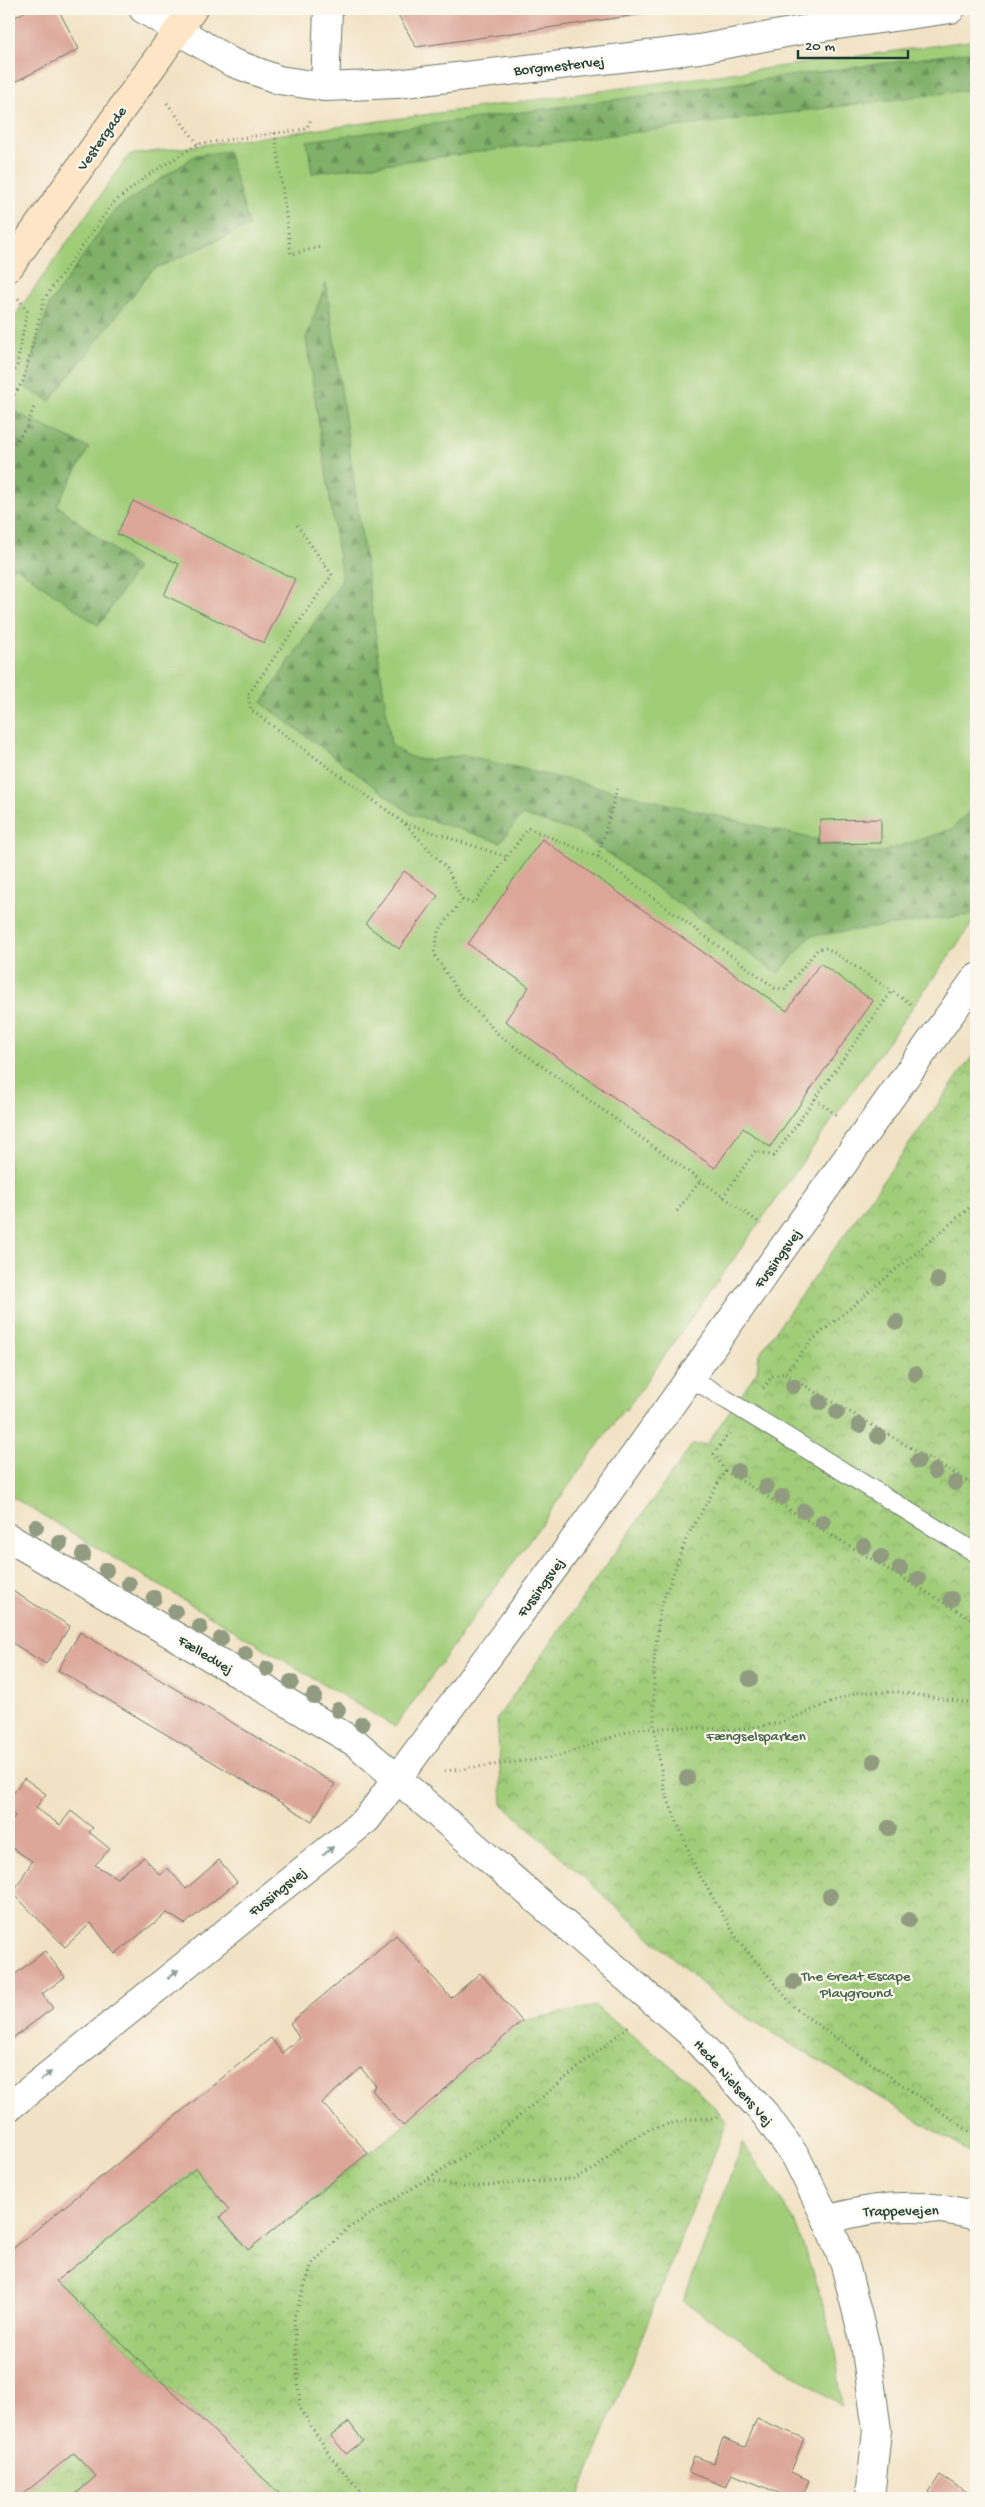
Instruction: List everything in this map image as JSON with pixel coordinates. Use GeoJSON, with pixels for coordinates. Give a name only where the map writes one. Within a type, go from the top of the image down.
{"type":"FeatureCollection","features":[{"type":"Feature","properties":{"kind":"main road","name":"Vestergade"},"geometry":{"type":"LineString","coordinates":[[11,279],[146,74],[186,19]]}},
{"type":"Feature","properties":{"kind":"street","name":"Borgmestervej"},"geometry":{"type":"LineString","coordinates":[[142,9],[186,19],[231,62],[279,80],[326,87],[396,84],[699,50],[802,30],[951,9]]}},
{"type":"Feature","properties":{"kind":"street"},"geometry":{"type":"LineString","coordinates":[[326,87],[328,9]]}},
{"type":"Feature","properties":{"kind":"street","name":"Fussingsvej"},"geometry":{"type":"LineString","coordinates":[[9,2107],[367,1820],[559,1561],[976,978]]}},
{"type":"Feature","properties":{"kind":"street","name":"Fælledvej"},"geometry":{"type":"LineString","coordinates":[[9,1538],[356,1743],[398,1778]]}},
{"type":"Feature","properties":{"kind":"street","name":"Hede Nielsens Vej"},"geometry":{"type":"LineString","coordinates":[[398,1778],[689,2032],[765,2114],[796,2157],[827,2220],[845,2265],[865,2344],[877,2430],[870,2498]]}},
{"type":"Feature","properties":{"kind":"street","name":"Trappevejen"},"geometry":{"type":"LineString","coordinates":[[827,2220],[856,2211],[909,2206],[950,2209],[976,2216]]}},
{"type":"Feature","properties":{"kind":"lane"},"geometry":{"type":"LineString","coordinates":[[691,1378],[744,1413],[976,1553]]}},
{"type":"Feature","properties":{"kind":"path"},"geometry":{"type":"LineString","coordinates":[[146,74],[198,144]]}},
{"type":"Feature","properties":{"kind":"path"},"geometry":{"type":"LineString","coordinates":[[9,403],[23,381],[44,298],[113,202],[148,176],[198,144],[306,128],[326,87]]}},
{"type":"Feature","properties":{"kind":"path"},"geometry":{"type":"LineString","coordinates":[[275,133],[291,254],[321,247]]}},
{"type":"Feature","properties":{"kind":"path"},"geometry":{"type":"LineString","coordinates":[[9,384],[17,365],[27,311],[11,279]]}},
{"type":"Feature","properties":{"kind":"path"},"geometry":{"type":"LineString","coordinates":[[9,452],[27,426],[34,406]]}},
{"type":"Feature","properties":{"kind":"path"},"geometry":{"type":"LineString","coordinates":[[297,525],[332,575],[248,695],[251,710],[404,823],[448,870],[462,900]]}},
{"type":"Feature","properties":{"kind":"path"},"geometry":{"type":"LineString","coordinates":[[598,857],[617,789]]}},
{"type":"Feature","properties":{"kind":"path"},"geometry":{"type":"LineString","coordinates":[[404,823],[507,857]]}},
{"type":"Feature","properties":{"kind":"path"},"geometry":{"type":"LineString","coordinates":[[462,900],[474,903],[528,828],[598,857],[775,988],[785,989],[818,949],[827,948],[892,990],[942,1026]]}},
{"type":"Feature","properties":{"kind":"path"},"geometry":{"type":"LineString","coordinates":[[462,900],[438,932],[434,954],[459,993],[500,1036],[787,1243]]}},
{"type":"Feature","properties":{"kind":"path"},"geometry":{"type":"LineString","coordinates":[[723,1197],[755,1151],[774,1156],[892,990]]}},
{"type":"Feature","properties":{"kind":"path"},"geometry":{"type":"LineString","coordinates":[[677,1211],[700,1180]]}},
{"type":"Feature","properties":{"kind":"path"},"geometry":{"type":"LineString","coordinates":[[976,1202],[811,1341],[785,1373],[772,1376],[714,1454],[725,1471],[976,1622]]}},
{"type":"Feature","properties":{"kind":"path"},"geometry":{"type":"LineString","coordinates":[[785,1373],[976,1486]]}},
{"type":"Feature","properties":{"kind":"path"},"geometry":{"type":"LineString","coordinates":[[725,1471],[687,1537],[660,1610],[654,1662],[654,1728],[666,1792],[696,1869],[738,1940],[796,2009],[868,2062],[976,2136]]}},
{"type":"Feature","properties":{"kind":"path"},"geometry":{"type":"LineString","coordinates":[[398,1778],[484,1764],[556,1757],[634,1729],[733,1730],[780,1724],[857,1692],[899,1692],[976,1704]]}},
{"type":"Feature","properties":{"kind":"path"},"geometry":{"type":"LineString","coordinates":[[366,2498],[331,2456],[300,2409],[294,2318],[312,2264],[347,2229],[429,2180],[494,2137],[656,2003]]}},
{"type":"Feature","properties":{"kind":"path"},"geometry":{"type":"LineString","coordinates":[[429,2180],[464,2187],[573,2179],[596,2168],[622,2145],[650,2128],[688,2120],[716,2118],[745,2092]]}},
{"type":"Feature","properties":{"kind":"green space"},"geometry":{"type":"Polygon","coordinates":[[[976,40],[976,918],[626,1410],[624,1409],[395,1727],[9,1495],[9,324],[129,155],[976,40]]]}},
{"type":"Feature","properties":{"kind":"green space"},"geometry":{"type":"Polygon","coordinates":[[[976,51],[976,89],[312,173],[307,141],[976,51]]]}},
{"type":"Feature","properties":{"kind":"green space"},"geometry":{"type":"Polygon","coordinates":[[[228,151],[249,226],[152,270],[50,401],[26,388],[34,350],[49,305],[115,210],[196,155],[228,151]]]}},
{"type":"Feature","properties":{"kind":"green space"},"geometry":{"type":"Polygon","coordinates":[[[326,283],[391,744],[401,752],[418,759],[435,760],[465,755],[876,854],[952,829],[976,804],[976,914],[810,936],[778,974],[579,833],[522,815],[500,842],[411,814],[262,703],[342,580],[306,338],[326,283]]]}},
{"type":"Feature","properties":{"kind":"green space"},"geometry":{"type":"Polygon","coordinates":[[[9,409],[89,448],[57,505],[137,568],[99,626],[15,566],[9,573],[9,409]]]}},
{"type":"Feature","properties":{"kind":"green space","name":"Fængselsparken"},"geometry":{"type":"Polygon","coordinates":[[[976,1051],[976,2156],[722,2002],[502,1804],[497,1718],[692,1445],[707,1444],[757,1371],[759,1354],[976,1051]]]}},
{"type":"Feature","properties":{"kind":"green space"},"geometry":{"type":"Polygon","coordinates":[[[595,2006],[690,2081],[727,2122],[578,2498],[285,2498],[56,2281],[196,2168],[229,2210],[220,2218],[248,2250],[403,2126],[522,2021],[595,2006]]]}},
{"type":"Feature","properties":{"kind":"green space"},"geometry":{"type":"Polygon","coordinates":[[[743,2143],[794,2220],[824,2306],[836,2356],[842,2406],[683,2301],[743,2143]]]}},
{"type":"Feature","properties":{"kind":"green space"},"geometry":{"type":"Polygon","coordinates":[[[74,2453],[96,2476],[71,2498],[18,2498],[74,2453]]]}},
{"type":"Feature","properties":{"kind":"building"},"geometry":{"type":"Polygon","coordinates":[[[30,9],[58,9],[79,49],[9,85],[9,20],[30,9]]]}},
{"type":"Feature","properties":{"kind":"building"},"geometry":{"type":"Polygon","coordinates":[[[395,9],[671,9],[671,10],[416,47],[395,9]]]}},
{"type":"Feature","properties":{"kind":"building"},"geometry":{"type":"Polygon","coordinates":[[[133,501],[295,579],[264,643],[164,595],[179,564],[117,534],[133,501]]]}},
{"type":"Feature","properties":{"kind":"building"},"geometry":{"type":"Polygon","coordinates":[[[881,819],[881,843],[820,844],[820,820],[881,819]]]}},
{"type":"Feature","properties":{"kind":"building"},"geometry":{"type":"Polygon","coordinates":[[[542,839],[787,1011],[820,963],[873,1001],[770,1147],[743,1128],[715,1168],[505,1021],[529,987],[468,944],[542,839]]]}},
{"type":"Feature","properties":{"kind":"building"},"geometry":{"type":"Polygon","coordinates":[[[404,871],[438,896],[399,949],[365,924],[404,871]]]}},
{"type":"Feature","properties":{"kind":"building"},"geometry":{"type":"Polygon","coordinates":[[[9,1589],[70,1626],[46,1664],[9,1641],[9,1589]]]}},
{"type":"Feature","properties":{"kind":"building"},"geometry":{"type":"Polygon","coordinates":[[[80,1632],[335,1784],[312,1821],[58,1670],[80,1632]]]}},
{"type":"Feature","properties":{"kind":"building"},"geometry":{"type":"Polygon","coordinates":[[[24,1778],[46,1794],[36,1808],[60,1825],[71,1811],[93,1828],[89,1832],[110,1849],[95,1865],[117,1878],[144,1857],[160,1875],[168,1868],[186,1889],[219,1860],[237,1882],[185,1924],[167,1913],[115,1954],[91,1923],[65,1947],[13,1893],[32,1861],[9,1846],[9,1824],[15,1816],[9,1811],[9,1799],[24,1778]]]}},
{"type":"Feature","properties":{"kind":"building"},"geometry":{"type":"Polygon","coordinates":[[[396,1935],[451,1998],[480,1973],[522,2021],[403,2126],[372,2090],[376,2086],[361,2068],[322,2103],[368,2153],[248,2250],[220,2217],[229,2210],[196,2168],[56,2281],[284,2498],[71,2498],[96,2476],[74,2453],[18,2498],[9,2498],[9,2252],[271,2038],[282,2053],[299,2038],[290,2023],[396,1935]]]}},
{"type":"Feature","properties":{"kind":"building"},"geometry":{"type":"Polygon","coordinates":[[[45,1951],[65,1977],[42,1994],[53,2008],[9,2041],[9,1979],[45,1951]]]}},
{"type":"Feature","properties":{"kind":"building"},"geometry":{"type":"Polygon","coordinates":[[[757,2419],[804,2438],[791,2472],[809,2480],[802,2498],[791,2498],[732,2474],[726,2487],[688,2472],[694,2456],[713,2463],[723,2438],[745,2447],[757,2419]]]}},
{"type":"Feature","properties":{"kind":"building"},"geometry":{"type":"Polygon","coordinates":[[[349,2422],[363,2441],[346,2454],[331,2436],[349,2422]]]}},
{"type":"Feature","properties":{"kind":"building"},"geometry":{"type":"Polygon","coordinates":[[[940,2475],[976,2498],[938,2498],[929,2492],[940,2475]]]}},
{"type":"Feature","properties":{"kind":"park label","name":"The Great Escape Playground"},"geometry":{"type":"Point","coordinates":[856,1984]}}]}
